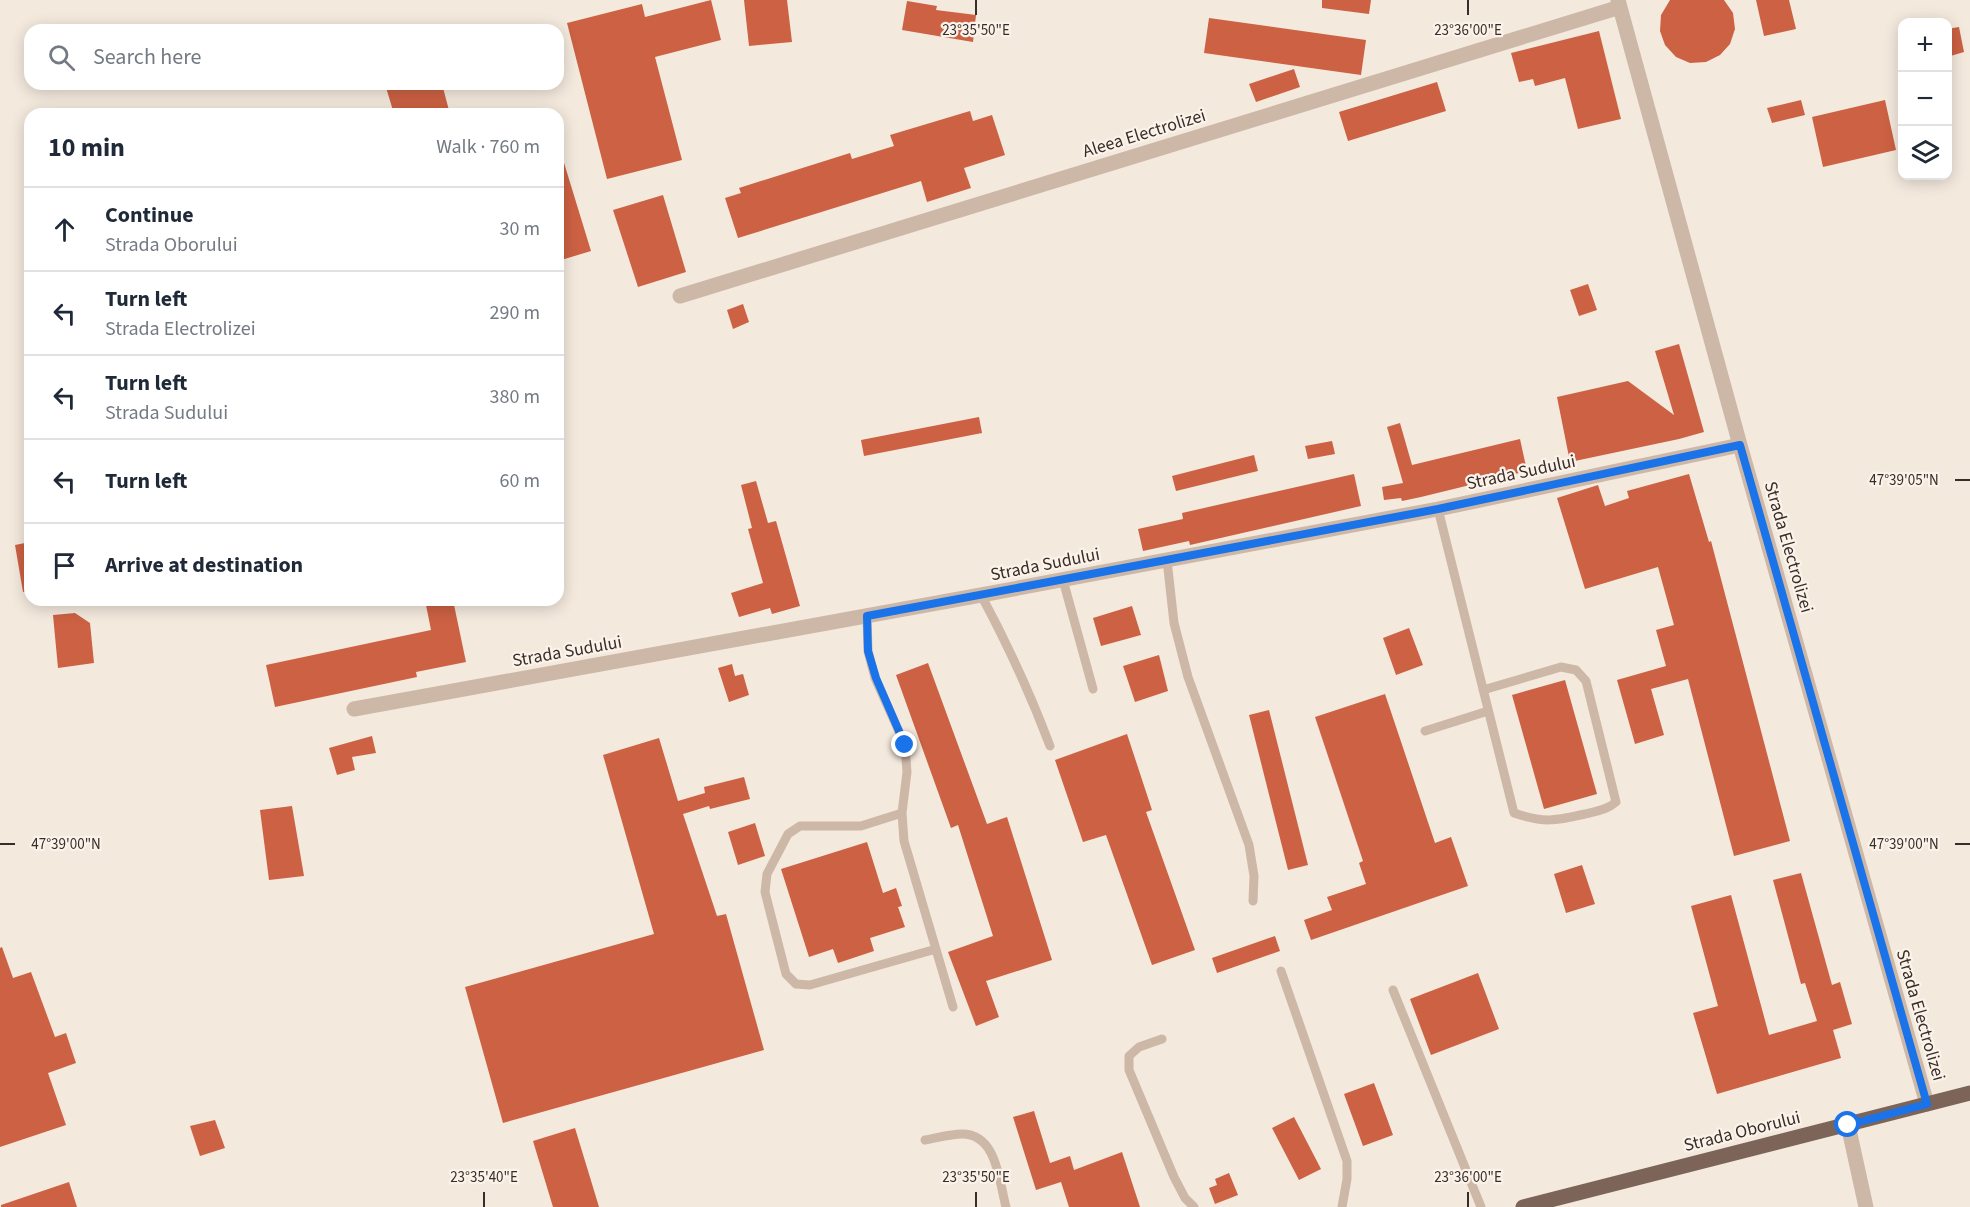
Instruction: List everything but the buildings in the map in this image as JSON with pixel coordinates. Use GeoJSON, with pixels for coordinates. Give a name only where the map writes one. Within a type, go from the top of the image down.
{"type":"FeatureCollection","features":[{"type":"Feature","properties":{"kind":"main road","name":"Strada Oborului"},"geometry":{"type":"LineString","coordinates":[[1524,1207],[1970,1093]]}},
{"type":"Feature","properties":{"kind":"street","name":"Aleea Electrolizei"},"geometry":{"type":"LineString","coordinates":[[680,296],[1619,4]]}},
{"type":"Feature","properties":{"kind":"street","name":"Strada Electrolizei"},"geometry":{"type":"LineString","coordinates":[[1619,4],[1740,445],[1927,1104]]}},
{"type":"Feature","properties":{"kind":"street","name":"Strada Sudului"},"geometry":{"type":"LineString","coordinates":[[354,709],[981,596],[1438,509],[1740,445]]}},
{"type":"Feature","properties":{"kind":"street"},"geometry":{"type":"LineString","coordinates":[[1848,1125],[1866,1207]]}},
{"type":"Feature","properties":{"kind":"lane"},"geometry":{"type":"LineString","coordinates":[[1438,509],[1488,711],[1514,813],[1532,819],[1555,821],[1609,808],[1616,802],[1586,681],[1576,670],[1562,667],[1483,690]]}},
{"type":"Feature","properties":{"kind":"lane"},"geometry":{"type":"LineString","coordinates":[[1167,560],[1174,623],[1188,678],[1249,845],[1254,876],[1253,901]]}},
{"type":"Feature","properties":{"kind":"lane"},"geometry":{"type":"LineString","coordinates":[[1062,580],[1093,689]]}},
{"type":"Feature","properties":{"kind":"lane"},"geometry":{"type":"LineString","coordinates":[[981,596],[1011,652],[1050,746]]}},
{"type":"Feature","properties":{"kind":"lane"},"geometry":{"type":"LineString","coordinates":[[867,616],[868,651],[876,678],[905,745],[907,772],[902,813],[904,841],[953,1007]]}},
{"type":"Feature","properties":{"kind":"lane"},"geometry":{"type":"LineString","coordinates":[[1425,731],[1488,711]]}},
{"type":"Feature","properties":{"kind":"lane"},"geometry":{"type":"LineString","coordinates":[[902,813],[861,826],[800,826],[788,834],[779,850],[767,874],[765,892],[786,974],[796,984],[810,985],[936,949]]}},
{"type":"Feature","properties":{"kind":"lane"},"geometry":{"type":"LineString","coordinates":[[1281,971],[1347,1161],[1347,1179],[1342,1207]]}},
{"type":"Feature","properties":{"kind":"lane"},"geometry":{"type":"LineString","coordinates":[[1393,990],[1481,1207]]}},
{"type":"Feature","properties":{"kind":"lane"},"geometry":{"type":"LineString","coordinates":[[1162,1040],[1139,1047],[1130,1056],[1130,1070],[1174,1177],[1185,1198],[1194,1207]]}},
{"type":"Feature","properties":{"kind":"lane"},"geometry":{"type":"LineString","coordinates":[[925,1140],[963,1134],[981,1138],[990,1150],[1006,1207]]}},
{"type":"Feature","properties":{"kind":"route"},"geometry":{"type":"LineString","coordinates":[[905,745],[876,678],[868,651],[867,616],[1438,509],[1740,445],[1927,1104],[1848,1125]]}}]}
